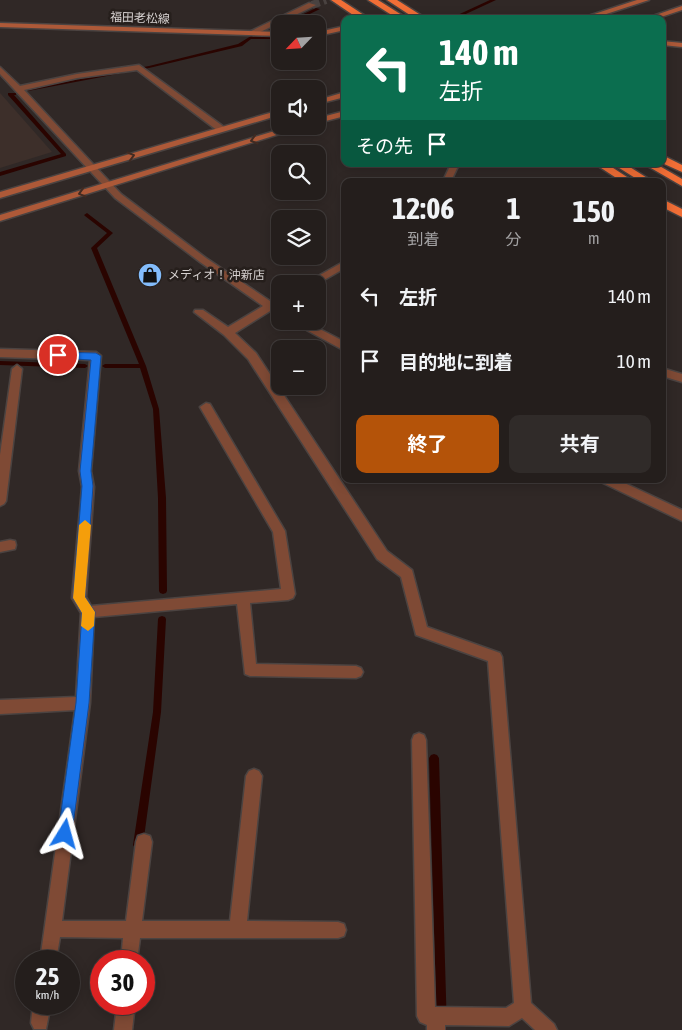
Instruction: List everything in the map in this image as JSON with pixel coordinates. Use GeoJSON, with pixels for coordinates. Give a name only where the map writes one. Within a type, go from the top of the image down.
{"type":"FeatureCollection","features":[{"type":"Feature","properties":{"kind":"highway"},"geometry":{"type":"LineString","coordinates":[[335,0],[353,15]]}},
{"type":"Feature","properties":{"kind":"highway"},"geometry":{"type":"LineString","coordinates":[[347,0],[371,15]]}},
{"type":"Feature","properties":{"kind":"highway"},"geometry":{"type":"LineString","coordinates":[[372,0],[396,15]]}},
{"type":"Feature","properties":{"kind":"highway"},"geometry":{"type":"LineString","coordinates":[[391,0],[416,15]]}},
{"type":"Feature","properties":{"kind":"highway"},"geometry":{"type":"LineString","coordinates":[[666,160],[682,169]]}},
{"type":"Feature","properties":{"kind":"highway"},"geometry":{"type":"LineString","coordinates":[[605,167],[624,178]]}},
{"type":"Feature","properties":{"kind":"highway"},"geometry":{"type":"LineString","coordinates":[[623,167],[642,178]]}},
{"type":"Feature","properties":{"kind":"highway"},"geometry":{"type":"LineString","coordinates":[[654,167],[682,183]]}},
{"type":"Feature","properties":{"kind":"highway"},"geometry":{"type":"LineString","coordinates":[[666,193],[682,202]]}},
{"type":"Feature","properties":{"kind":"highway"},"geometry":{"type":"LineString","coordinates":[[666,204],[682,214]]}},
{"type":"Feature","properties":{"kind":"street"},"geometry":{"type":"LineString","coordinates":[[595,15],[645,0]]}},
{"type":"Feature","properties":{"kind":"street"},"geometry":{"type":"LineString","coordinates":[[251,33],[312,6]]}},
{"type":"Feature","properties":{"kind":"street"},"geometry":{"type":"LineString","coordinates":[[660,15],[682,8]]}},
{"type":"Feature","properties":{"kind":"street"},"geometry":{"type":"LineString","coordinates":[[605,12],[610,15]]}},
{"type":"Feature","properties":{"kind":"street","name":"福田老松線"},"geometry":{"type":"LineString","coordinates":[[0,25],[271,34]]}},
{"type":"Feature","properties":{"kind":"street"},"geometry":{"type":"LineString","coordinates":[[326,32],[341,29]]}},
{"type":"Feature","properties":{"kind":"street"},"geometry":{"type":"LineString","coordinates":[[326,34],[341,35]]}},
{"type":"Feature","properties":{"kind":"street"},"geometry":{"type":"LineString","coordinates":[[666,43],[682,45]]}},
{"type":"Feature","properties":{"kind":"street"},"geometry":{"type":"LineString","coordinates":[[0,69],[118,196],[271,308]]}},
{"type":"Feature","properties":{"kind":"street"},"geometry":{"type":"LineString","coordinates":[[18,89],[77,76],[141,69],[221,129]]}},
{"type":"Feature","properties":{"kind":"street"},"geometry":{"type":"LineString","coordinates":[[326,100],[341,95]]}},
{"type":"Feature","properties":{"kind":"street"},"geometry":{"type":"LineString","coordinates":[[326,119],[341,114]]}},
{"type":"Feature","properties":{"kind":"street"},"geometry":{"type":"LineString","coordinates":[[0,195],[271,115]]}},
{"type":"Feature","properties":{"kind":"street"},"geometry":{"type":"LineString","coordinates":[[0,218],[272,135]]}},
{"type":"Feature","properties":{"kind":"street"},"geometry":{"type":"LineString","coordinates":[[325,275],[341,266]]}},
{"type":"Feature","properties":{"kind":"street"},"geometry":{"type":"LineString","coordinates":[[228,332],[271,304]]}},
{"type":"Feature","properties":{"kind":"street"},"geometry":{"type":"LineString","coordinates":[[199,312],[228,332],[252,356],[382,555],[407,574],[421,631],[495,657],[524,1006],[548,1030]]}},
{"type":"Feature","properties":{"kind":"street"},"geometry":{"type":"LineString","coordinates":[[313,330],[341,345]]}},
{"type":"Feature","properties":{"kind":"street"},"geometry":{"type":"LineString","coordinates":[[0,353],[96,356],[86,471],[88,486],[79,598],[88,612],[83,703],[49,950]]}},
{"type":"Feature","properties":{"kind":"street"},"geometry":{"type":"LineString","coordinates":[[0,501],[17,369]]}},
{"type":"Feature","properties":{"kind":"street"},"geometry":{"type":"LineString","coordinates":[[666,373],[682,378]]}},
{"type":"Feature","properties":{"kind":"street"},"geometry":{"type":"LineString","coordinates":[[88,612],[288,594],[279,532],[206,407]]}},
{"type":"Feature","properties":{"kind":"street"},"geometry":{"type":"LineString","coordinates":[[614,483],[682,516]]}},
{"type":"Feature","properties":{"kind":"street"},"geometry":{"type":"LineString","coordinates":[[244,598],[250,670],[356,672]]}},
{"type":"Feature","properties":{"kind":"street"},"geometry":{"type":"LineString","coordinates":[[0,708],[83,703]]}},
{"type":"Feature","properties":{"kind":"street"},"geometry":{"type":"LineString","coordinates":[[419,740],[426,1016],[439,1020],[509,1017],[524,1006]]}},
{"type":"Feature","properties":{"kind":"street"},"geometry":{"type":"LineString","coordinates":[[238,929],[254,776]]}},
{"type":"Feature","properties":{"kind":"street"},"geometry":{"type":"LineString","coordinates":[[130,950],[144,842]]}},
{"type":"Feature","properties":{"kind":"street"},"geometry":{"type":"LineString","coordinates":[[52,929],[338,930]]}},
{"type":"Feature","properties":{"kind":"street"},"geometry":{"type":"LineString","coordinates":[[40,1023],[41,1015]]}},
{"type":"Feature","properties":{"kind":"street"},"geometry":{"type":"LineString","coordinates":[[123,1030],[125,1015]]}},
{"type":"Feature","properties":{"kind":"shaded area"},"geometry":{"type":"Polygon","coordinates":[[[0,93],[52,152],[0,168],[0,93]]]}},
{"type":"Feature","properties":{"kind":"waterway"},"geometry":{"type":"LineString","coordinates":[[460,15],[494,0]]}},
{"type":"Feature","properties":{"kind":"waterway"},"geometry":{"type":"LineString","coordinates":[[305,15],[318,9]]}},
{"type":"Feature","properties":{"kind":"waterway"},"geometry":{"type":"LineString","coordinates":[[28,90],[149,67],[240,45],[250,38]]}},
{"type":"Feature","properties":{"kind":"waterway"},"geometry":{"type":"LineString","coordinates":[[250,38],[271,38]]}},
{"type":"Feature","properties":{"kind":"waterway"},"geometry":{"type":"LineString","coordinates":[[0,174],[64,155],[10,94],[14,94]]}},
{"type":"Feature","properties":{"kind":"waterway"},"geometry":{"type":"LineString","coordinates":[[87,215],[110,233],[94,248],[143,366]]}},
{"type":"Feature","properties":{"kind":"waterway"},"geometry":{"type":"LineString","coordinates":[[0,363],[85,366]]}},
{"type":"Feature","properties":{"kind":"waterway"},"geometry":{"type":"LineString","coordinates":[[105,366],[143,366]]}},
{"type":"Feature","properties":{"kind":"waterway"},"geometry":{"type":"LineString","coordinates":[[143,366],[156,409],[162,498],[163,591]]}},
{"type":"Feature","properties":{"kind":"waterway"},"geometry":{"type":"LineString","coordinates":[[138,845],[157,712],[162,619]]}},
{"type":"Feature","properties":{"kind":"waterway"},"geometry":{"type":"LineString","coordinates":[[434,758],[442,1030]]}},
{"type":"Feature","properties":{"kind":"tunnel"},"geometry":{"type":"LineString","coordinates":[[312,5],[326,0]]}},
{"type":"Feature","properties":{"kind":"slow traffic"},"geometry":{"type":"LineString","coordinates":[[85,525],[79,598],[88,612],[88,626]]}},
{"type":"Feature","properties":{"kind":"place","name":"メディオ！ 沖新店"},"geometry":{"type":"Point","coordinates":[150,275]}},
{"type":"Feature","properties":{"kind":"route"},"geometry":{"type":"LineString","coordinates":[[58,355],[96,356],[86,471],[88,486],[79,598],[88,612],[83,703],[65,834]]}}]}
